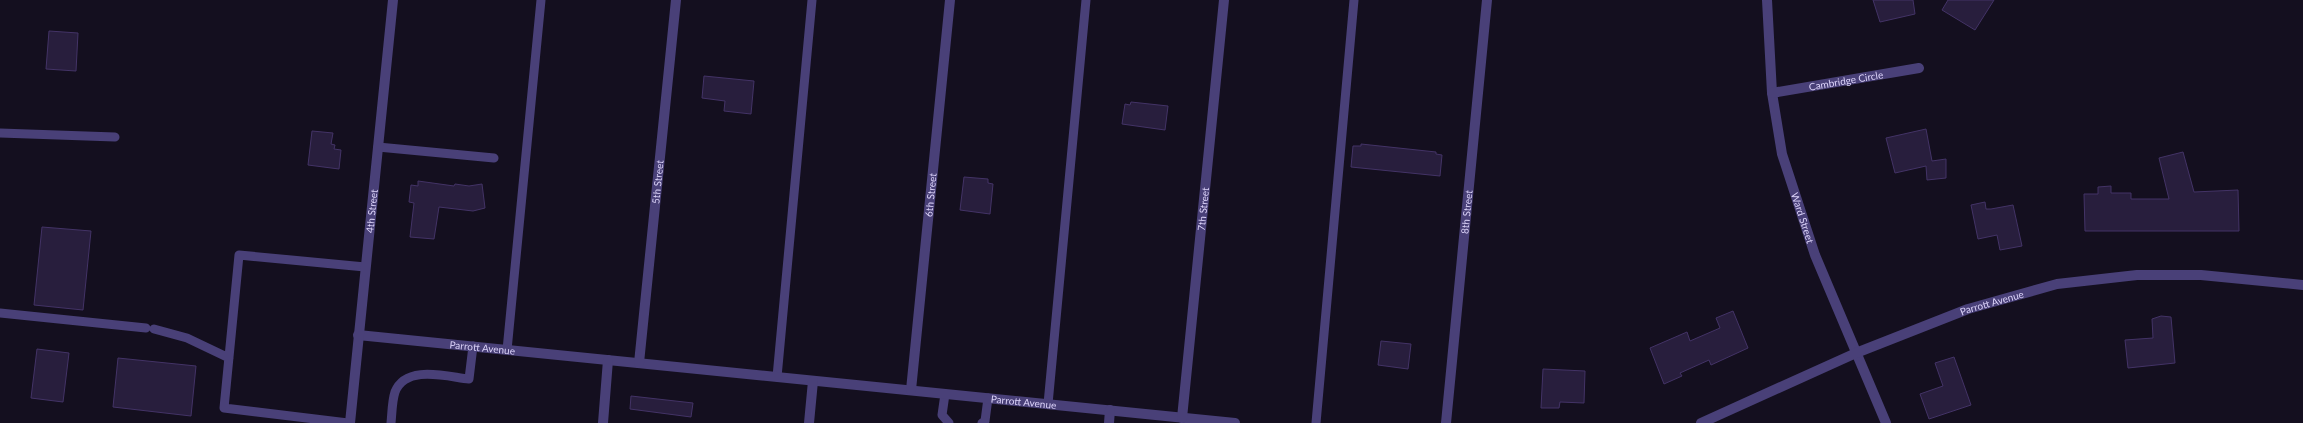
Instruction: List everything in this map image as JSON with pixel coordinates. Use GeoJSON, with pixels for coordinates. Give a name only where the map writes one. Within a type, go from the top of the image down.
{"type":"FeatureCollection","features":[{"type":"Feature","properties":{"kind":"street","name":"4th Street"},"geometry":{"type":"LineString","coordinates":[[349,423],[393,0]]}},
{"type":"Feature","properties":{"kind":"street","name":"5th Street"},"geometry":{"type":"LineString","coordinates":[[639,363],[676,0]]}},
{"type":"Feature","properties":{"kind":"street","name":"6th Street"},"geometry":{"type":"LineString","coordinates":[[911,390],[950,0]]}},
{"type":"Feature","properties":{"kind":"street","name":"7th Street"},"geometry":{"type":"LineString","coordinates":[[1182,418],[1224,0]]}},
{"type":"Feature","properties":{"kind":"street","name":"8th Street"},"geometry":{"type":"LineString","coordinates":[[1446,423],[1487,0]]}},
{"type":"Feature","properties":{"kind":"street","name":"Ward Street"},"geometry":{"type":"LineString","coordinates":[[1767,0],[1772,93],[1782,154],[1801,217],[1886,423]]}},
{"type":"Feature","properties":{"kind":"street","name":"Cambridge Circle"},"geometry":{"type":"LineString","coordinates":[[1772,93],[1920,68]]}},
{"type":"Feature","properties":{"kind":"street","name":"Parrott Avenue"},"geometry":{"type":"LineString","coordinates":[[1701,423],[1856,353],[1968,309],[2057,284],[2137,275],[2201,275],[2303,285]]}},
{"type":"Feature","properties":{"kind":"street","name":"Parrott Avenue"},"geometry":{"type":"LineString","coordinates":[[358,335],[1235,423]]}},
{"type":"Feature","properties":{"kind":"street"},"geometry":{"type":"LineString","coordinates":[[602,423],[608,360]]}},
{"type":"Feature","properties":{"kind":"street"},"geometry":{"type":"LineString","coordinates":[[809,423],[813,380]]}},
{"type":"Feature","properties":{"kind":"street"},"geometry":{"type":"LineString","coordinates":[[1109,423],[1110,410]]}},
{"type":"Feature","properties":{"kind":"lane"},"geometry":{"type":"LineString","coordinates":[[507,350],[541,0]]}},
{"type":"Feature","properties":{"kind":"lane"},"geometry":{"type":"LineString","coordinates":[[777,377],[812,0]]}},
{"type":"Feature","properties":{"kind":"lane"},"geometry":{"type":"LineString","coordinates":[[1048,404],[1086,0]]}},
{"type":"Feature","properties":{"kind":"lane"},"geometry":{"type":"LineString","coordinates":[[1316,423],[1354,0]]}},
{"type":"Feature","properties":{"kind":"lane"},"geometry":{"type":"LineString","coordinates":[[0,133],[115,137]]}},
{"type":"Feature","properties":{"kind":"lane"},"geometry":{"type":"LineString","coordinates":[[378,147],[494,158]]}},
{"type":"Feature","properties":{"kind":"lane"},"geometry":{"type":"LineString","coordinates":[[349,423],[224,408],[239,255],[365,267]]}},
{"type":"Feature","properties":{"kind":"lane"},"geometry":{"type":"LineString","coordinates":[[0,313],[150,328],[187,338],[229,358]]}},
{"type":"Feature","properties":{"kind":"lane"},"geometry":{"type":"LineString","coordinates":[[391,423],[395,392],[403,381],[414,375],[469,379],[473,346]]}},
{"type":"Feature","properties":{"kind":"lane"},"geometry":{"type":"LineString","coordinates":[[945,394],[942,415],[949,423]]}},
{"type":"Feature","properties":{"kind":"lane"},"geometry":{"type":"LineString","coordinates":[[982,423],[984,421],[988,398]]}},
{"type":"Feature","properties":{"kind":"building"},"geometry":{"type":"Polygon","coordinates":[[[1873,0],[1913,0],[1915,14],[1880,22],[1873,0]]]}},
{"type":"Feature","properties":{"kind":"building"},"geometry":{"type":"Polygon","coordinates":[[[1948,0],[1994,0],[1975,30],[1942,10],[1948,0]]]}},
{"type":"Feature","properties":{"kind":"building"},"geometry":{"type":"Polygon","coordinates":[[[49,31],[78,33],[76,71],[46,69],[49,31]]]}},
{"type":"Feature","properties":{"kind":"building"},"geometry":{"type":"Polygon","coordinates":[[[704,76],[754,81],[751,114],[724,111],[725,101],[702,98],[704,76]]]}},
{"type":"Feature","properties":{"kind":"building"},"geometry":{"type":"Polygon","coordinates":[[[1131,102],[1168,106],[1165,130],[1122,124],[1125,104],[1130,105],[1131,102]]]}},
{"type":"Feature","properties":{"kind":"building"},"geometry":{"type":"Polygon","coordinates":[[[1926,129],[1932,161],[1946,159],[1946,178],[1927,180],[1926,166],[1895,173],[1886,138],[1926,129]]]}},
{"type":"Feature","properties":{"kind":"building"},"geometry":{"type":"Polygon","coordinates":[[[312,131],[333,133],[331,144],[335,145],[334,149],[341,150],[339,169],[308,165],[312,131]]]}},
{"type":"Feature","properties":{"kind":"building"},"geometry":{"type":"Polygon","coordinates":[[[1361,144],[1436,152],[1436,154],[1442,155],[1440,176],[1351,167],[1353,146],[1361,146],[1361,144]]]}},
{"type":"Feature","properties":{"kind":"building"},"geometry":{"type":"Polygon","coordinates":[[[2183,152],[2194,192],[2238,190],[2239,231],[2085,231],[2084,194],[2098,194],[2098,187],[2111,186],[2111,193],[2131,193],[2131,199],[2169,199],[2159,158],[2183,152]]]}},
{"type":"Feature","properties":{"kind":"building"},"geometry":{"type":"Polygon","coordinates":[[[964,177],[988,179],[988,183],[993,184],[990,214],[960,210],[964,177]]]}},
{"type":"Feature","properties":{"kind":"building"},"geometry":{"type":"Polygon","coordinates":[[[418,181],[454,186],[455,184],[469,186],[482,184],[485,208],[473,211],[439,207],[434,239],[410,237],[414,203],[409,202],[411,185],[418,186],[418,181]]]}},
{"type":"Feature","properties":{"kind":"building"},"geometry":{"type":"Polygon","coordinates":[[[1985,202],[1986,209],[2013,205],[2022,246],[2000,250],[1997,235],[1978,239],[1971,205],[1985,202]]]}},
{"type":"Feature","properties":{"kind":"building"},"geometry":{"type":"Polygon","coordinates":[[[42,227],[91,231],[83,310],[34,305],[42,227]]]}},
{"type":"Feature","properties":{"kind":"building"},"geometry":{"type":"Polygon","coordinates":[[[1733,311],[1748,348],[1711,365],[1709,360],[1680,373],[1682,376],[1664,384],[1650,348],[1687,332],[1690,341],[1720,328],[1716,318],[1733,311]]]}},
{"type":"Feature","properties":{"kind":"building"},"geometry":{"type":"Polygon","coordinates":[[[2161,316],[2171,317],[2175,363],[2128,368],[2125,340],[2153,338],[2152,319],[2161,316]]]}},
{"type":"Feature","properties":{"kind":"building"},"geometry":{"type":"Polygon","coordinates":[[[1381,341],[1411,344],[1408,369],[1378,365],[1381,341]]]}},
{"type":"Feature","properties":{"kind":"building"},"geometry":{"type":"Polygon","coordinates":[[[37,349],[69,353],[63,402],[31,398],[37,349]]]}},
{"type":"Feature","properties":{"kind":"building"},"geometry":{"type":"Polygon","coordinates":[[[1954,357],[1971,405],[1929,419],[1920,394],[1943,386],[1935,363],[1954,357]]]}},
{"type":"Feature","properties":{"kind":"building"},"geometry":{"type":"Polygon","coordinates":[[[118,358],[196,366],[191,416],[113,407],[118,358]]]}},
{"type":"Feature","properties":{"kind":"building"},"geometry":{"type":"Polygon","coordinates":[[[1543,369],[1585,371],[1584,403],[1560,402],[1559,408],[1541,408],[1543,369]]]}},
{"type":"Feature","properties":{"kind":"building"},"geometry":{"type":"Polygon","coordinates":[[[631,396],[693,403],[691,417],[630,409],[631,396]]]}}]}
